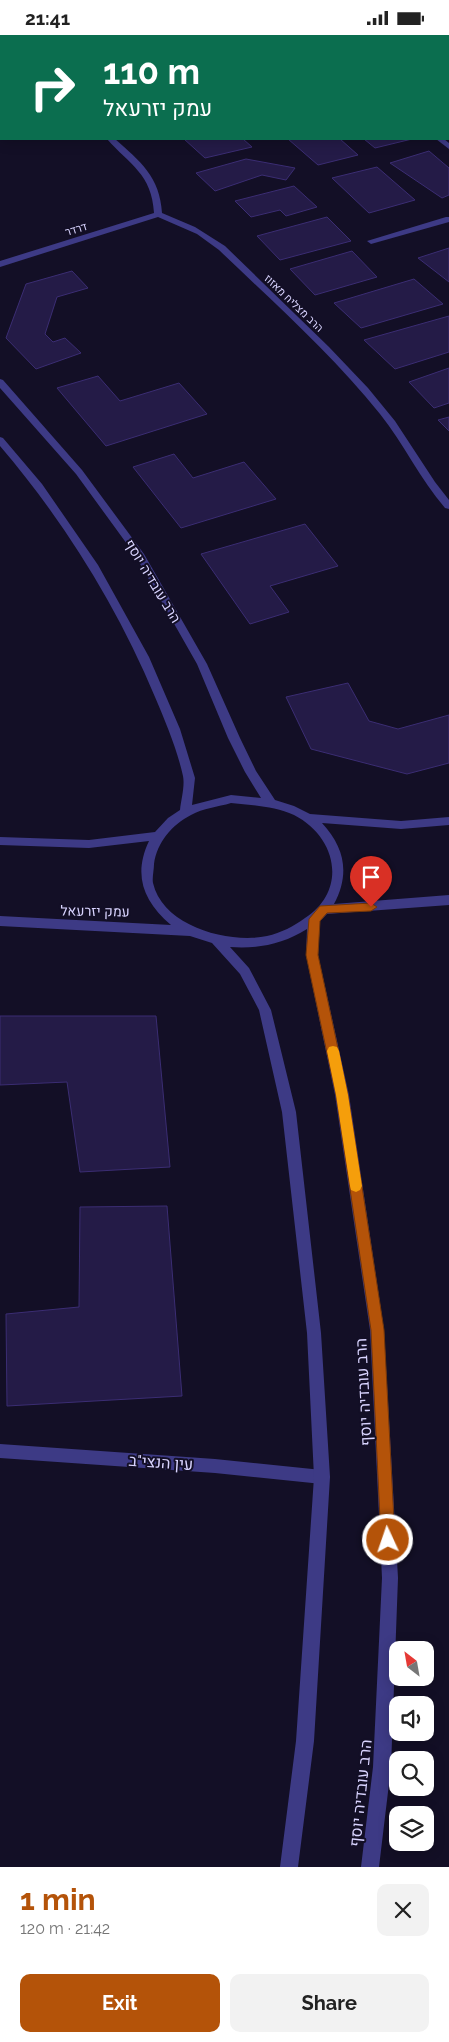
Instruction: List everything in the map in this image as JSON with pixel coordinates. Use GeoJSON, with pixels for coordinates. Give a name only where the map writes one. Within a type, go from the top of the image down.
{"type":"FeatureCollection","features":[{"type":"Feature","properties":{"kind":"street"},"geometry":{"type":"LineString","coordinates":[[112,140],[145,172],[154,185],[159,201],[158,215]]}},
{"type":"Feature","properties":{"kind":"street","name":"דרדר"},"geometry":{"type":"LineString","coordinates":[[0,264],[158,215]]}},
{"type":"Feature","properties":{"kind":"street","name":"הרב מצליח מאזוז"},"geometry":{"type":"LineString","coordinates":[[158,215],[184,224],[206,235],[222,248],[344,368],[384,413],[436,492],[449,506]]}},
{"type":"Feature","properties":{"kind":"street"},"geometry":{"type":"LineString","coordinates":[[370,241],[449,219]]}},
{"type":"Feature","properties":{"kind":"street","name":"הרב עובדיה יוסף"},"geometry":{"type":"LineString","coordinates":[[0,382],[79,472],[139,554],[202,664],[238,747],[270,802]]}},
{"type":"Feature","properties":{"kind":"street"},"geometry":{"type":"LineString","coordinates":[[0,440],[39,486],[94,567],[144,657],[174,729],[190,778],[186,812]]}},
{"type":"Feature","properties":{"kind":"street"},"geometry":{"type":"LineString","coordinates":[[308,818],[326,835],[338,860],[336,887],[319,914],[292,933],[263,942],[241,943],[216,939],[189,931],[162,911],[147,884],[149,853],[158,836],[167,826],[186,812],[232,799],[270,802],[308,818],[401,825],[449,821]]}},
{"type":"Feature","properties":{"kind":"street"},"geometry":{"type":"LineString","coordinates":[[0,841],[89,844],[158,836]]}},
{"type":"Feature","properties":{"kind":"street"},"geometry":{"type":"LineString","coordinates":[[319,914],[449,900]]}},
{"type":"Feature","properties":{"kind":"street","name":"הרב עובדיה יוסף"},"geometry":{"type":"LineString","coordinates":[[319,914],[312,955],[342,1095],[377,1330],[390,1578],[382,1767],[370,1867]]}},
{"type":"Feature","properties":{"kind":"street","name":"עמק יזרעאל"},"geometry":{"type":"LineString","coordinates":[[0,921],[67,927],[189,931]]}},
{"type":"Feature","properties":{"kind":"street"},"geometry":{"type":"LineString","coordinates":[[216,939],[245,971],[265,1010],[289,1113],[314,1333],[322,1477],[304,1741],[289,1867]]}},
{"type":"Feature","properties":{"kind":"street","name":"עין הנצי\"ב"},"geometry":{"type":"LineString","coordinates":[[0,1451],[215,1465],[322,1477]]}},
{"type":"Feature","properties":{"kind":"building"},"geometry":{"type":"Polygon","coordinates":[[[185,140],[244,140],[252,147],[205,158],[185,140]]]}},
{"type":"Feature","properties":{"kind":"building"},"geometry":{"type":"Polygon","coordinates":[[[289,140],[341,140],[358,155],[318,165],[289,140]]]}},
{"type":"Feature","properties":{"kind":"building"},"geometry":{"type":"Polygon","coordinates":[[[365,140],[408,140],[375,148],[365,140]]]}},
{"type":"Feature","properties":{"kind":"building"},"geometry":{"type":"Polygon","coordinates":[[[429,151],[449,168],[449,195],[442,198],[390,163],[429,151]]]}},
{"type":"Feature","properties":{"kind":"building"},"geometry":{"type":"Polygon","coordinates":[[[246,159],[295,168],[286,180],[262,175],[215,191],[196,173],[246,159]]]}},
{"type":"Feature","properties":{"kind":"building"},"geometry":{"type":"Polygon","coordinates":[[[377,167],[415,200],[369,213],[332,178],[377,167]]]}},
{"type":"Feature","properties":{"kind":"building"},"geometry":{"type":"Polygon","coordinates":[[[294,186],[317,207],[286,216],[280,210],[251,217],[235,201],[294,186]]]}},
{"type":"Feature","properties":{"kind":"building"},"geometry":{"type":"Polygon","coordinates":[[[327,217],[351,241],[280,260],[257,236],[327,217]]]}},
{"type":"Feature","properties":{"kind":"building"},"geometry":{"type":"Polygon","coordinates":[[[449,248],[449,282],[418,258],[449,248]]]}},
{"type":"Feature","properties":{"kind":"building"},"geometry":{"type":"Polygon","coordinates":[[[352,251],[377,277],[315,295],[290,269],[352,251]]]}},
{"type":"Feature","properties":{"kind":"building"},"geometry":{"type":"Polygon","coordinates":[[[72,271],[88,288],[57,297],[45,334],[53,342],[65,338],[81,353],[36,369],[6,338],[26,284],[72,271]]]}},
{"type":"Feature","properties":{"kind":"building"},"geometry":{"type":"Polygon","coordinates":[[[414,279],[443,304],[361,328],[334,303],[414,279]]]}},
{"type":"Feature","properties":{"kind":"building"},"geometry":{"type":"Polygon","coordinates":[[[449,316],[449,352],[395,369],[364,340],[449,316]]]}},
{"type":"Feature","properties":{"kind":"building"},"geometry":{"type":"Polygon","coordinates":[[[449,368],[449,403],[434,408],[409,382],[449,368]]]}},
{"type":"Feature","properties":{"kind":"building"},"geometry":{"type":"Polygon","coordinates":[[[98,376],[120,401],[179,383],[207,414],[106,446],[57,388],[98,376]]]}},
{"type":"Feature","properties":{"kind":"building"},"geometry":{"type":"Polygon","coordinates":[[[449,417],[449,431],[438,420],[449,417]]]}},
{"type":"Feature","properties":{"kind":"building"},"geometry":{"type":"Polygon","coordinates":[[[174,454],[193,478],[244,462],[276,499],[181,528],[133,467],[174,454]]]}},
{"type":"Feature","properties":{"kind":"building"},"geometry":{"type":"Polygon","coordinates":[[[305,524],[338,566],[270,586],[289,612],[250,624],[201,554],[305,524]]]}},
{"type":"Feature","properties":{"kind":"building"},"geometry":{"type":"Polygon","coordinates":[[[348,683],[369,721],[398,729],[449,715],[449,763],[407,774],[311,749],[286,697],[348,683]]]}},
{"type":"Feature","properties":{"kind":"building"},"geometry":{"type":"Polygon","coordinates":[[[0,1016],[156,1016],[170,1167],[80,1172],[67,1082],[0,1085],[0,1016]]]}},
{"type":"Feature","properties":{"kind":"building"},"geometry":{"type":"Polygon","coordinates":[[[167,1206],[182,1396],[7,1406],[6,1314],[79,1307],[80,1207],[167,1206]]]}},
{"type":"Feature","properties":{"kind":"slow traffic"},"geometry":{"type":"LineString","coordinates":[[333,1051],[356,1186]]}},
{"type":"Feature","properties":{"kind":"route"},"geometry":{"type":"LineString","coordinates":[[371,907],[324,909],[314,919],[312,955],[342,1095],[377,1330],[388,1540]]}}]}
